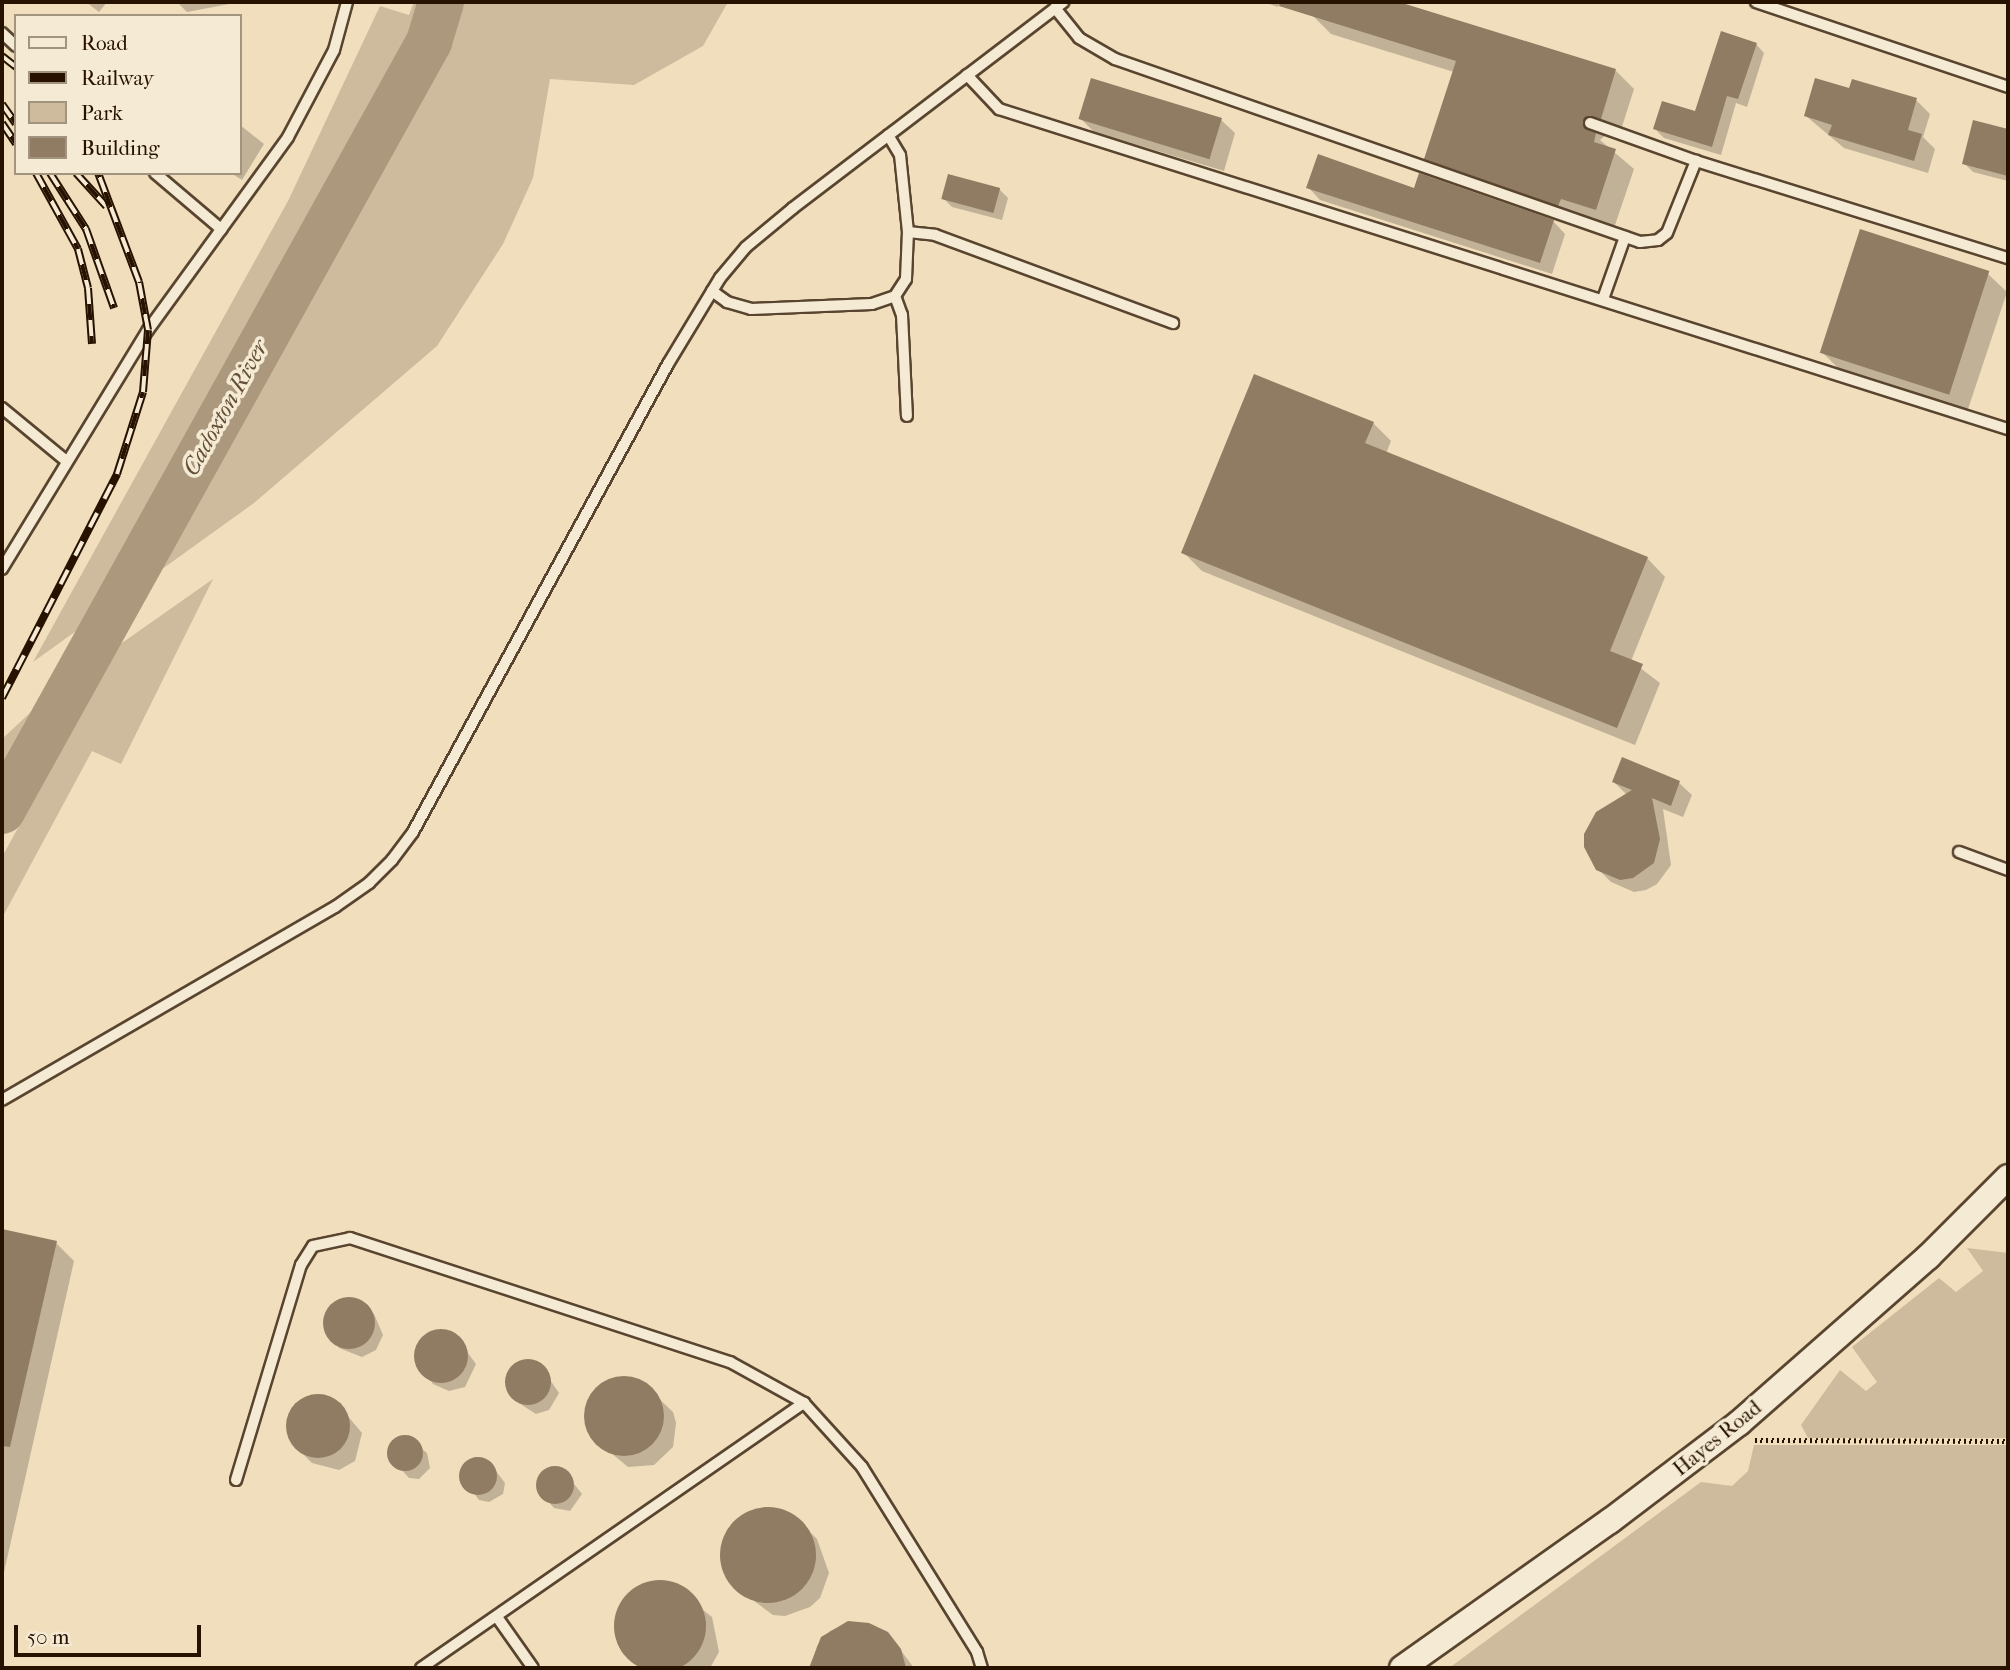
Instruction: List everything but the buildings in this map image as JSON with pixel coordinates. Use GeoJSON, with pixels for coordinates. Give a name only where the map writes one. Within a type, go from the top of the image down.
{"type":"FeatureCollection","features":[{"type":"Feature","properties":{"kind":"street","name":"Hayes Road"},"geometry":{"type":"LineString","coordinates":[[1402,1668],[1610,1521],[1739,1423],[1928,1257],[2008,1177]]}},
{"type":"Feature","properties":{"kind":"lane"},"geometry":{"type":"LineString","coordinates":[[2,569],[65,460],[148,330],[288,137],[334,50],[347,2]]}},
{"type":"Feature","properties":{"kind":"lane"},"geometry":{"type":"LineString","coordinates":[[1756,2],[2008,87]]}},
{"type":"Feature","properties":{"kind":"lane"},"geometry":{"type":"LineString","coordinates":[[2,1100],[335,907],[369,883],[392,860],[413,832],[667,364],[712,291],[746,247],[1059,5],[1079,38],[1115,59],[1625,237],[1649,243],[1667,233],[1696,161]]}},
{"type":"Feature","properties":{"kind":"lane"},"geometry":{"type":"LineString","coordinates":[[967,75],[999,108],[2008,429]]}},
{"type":"Feature","properties":{"kind":"lane"},"geometry":{"type":"LineString","coordinates":[[1590,123],[1696,161],[2008,258]]}},
{"type":"Feature","properties":{"kind":"lane"},"geometry":{"type":"LineString","coordinates":[[712,291],[727,302],[751,309],[872,304],[895,296],[906,279],[908,232],[900,155],[888,135]]}},
{"type":"Feature","properties":{"kind":"lane"},"geometry":{"type":"LineString","coordinates":[[157,175],[221,229]]}},
{"type":"Feature","properties":{"kind":"lane"},"geometry":{"type":"LineString","coordinates":[[908,232],[934,234],[1173,323]]}},
{"type":"Feature","properties":{"kind":"lane"},"geometry":{"type":"LineString","coordinates":[[1603,299],[1625,237]]}},
{"type":"Feature","properties":{"kind":"lane"},"geometry":{"type":"LineString","coordinates":[[895,296],[902,315],[907,416]]}},
{"type":"Feature","properties":{"kind":"lane"},"geometry":{"type":"LineString","coordinates":[[2,408],[65,460]]}},
{"type":"Feature","properties":{"kind":"lane"},"geometry":{"type":"LineString","coordinates":[[1959,852],[2008,870]]}},
{"type":"Feature","properties":{"kind":"lane"},"geometry":{"type":"LineString","coordinates":[[236,1480],[301,1265],[313,1246],[350,1238],[730,1362],[804,1403],[862,1467],[977,1651],[982,1668]]}},
{"type":"Feature","properties":{"kind":"lane"},"geometry":{"type":"LineString","coordinates":[[421,1668],[804,1403]]}},
{"type":"Feature","properties":{"kind":"lane"},"geometry":{"type":"LineString","coordinates":[[496,1617],[533,1668]]}},
{"type":"Feature","properties":{"kind":"path"},"geometry":{"type":"LineString","coordinates":[[1739,1423],[1756,1440],[2008,1441]]}},
{"type":"Feature","properties":{"kind":"green space"},"geometry":{"type":"Polygon","coordinates":[[[414,2],[728,2],[703,46],[634,85],[550,79],[533,178],[503,244],[437,346],[254,503],[33,662],[288,201],[380,6],[409,15],[414,2]]]}},
{"type":"Feature","properties":{"kind":"green space"},"geometry":{"type":"Polygon","coordinates":[[[213,579],[121,764],[92,751],[2,918],[2,857],[119,645],[213,579]]]}},
{"type":"Feature","properties":{"kind":"green space"},"geometry":{"type":"Polygon","coordinates":[[[32,711],[2,765],[2,739],[32,711]]]}},
{"type":"Feature","properties":{"kind":"green space"},"geometry":{"type":"Polygon","coordinates":[[[1967,1248],[2008,1253],[2008,1438],[1808,1438],[1801,1425],[1840,1370],[1866,1391],[1877,1382],[1852,1347],[1939,1278],[1956,1292],[1983,1271],[1967,1248]]]}},
{"type":"Feature","properties":{"kind":"green space"},"geometry":{"type":"Polygon","coordinates":[[[1754,1445],[2008,1445],[2008,1668],[1449,1668],[1701,1482],[1732,1486],[1748,1471],[1754,1445]]]}},
{"type":"Feature","properties":{"kind":"waterway","name":"Cadoxton River"},"geometry":{"type":"LineString","coordinates":[[2,811],[429,42],[441,2]]}},
{"type":"Feature","properties":{"kind":"railway"},"geometry":{"type":"LineString","coordinates":[[2,56],[14,65]]}},
{"type":"Feature","properties":{"kind":"railway"},"geometry":{"type":"LineString","coordinates":[[2,104],[14,121]]}},
{"type":"Feature","properties":{"kind":"railway"},"geometry":{"type":"LineString","coordinates":[[2,123],[14,141]]}},
{"type":"Feature","properties":{"kind":"railway"},"geometry":{"type":"LineString","coordinates":[[37,175],[78,249],[88,288],[92,344]]}},
{"type":"Feature","properties":{"kind":"railway"},"geometry":{"type":"LineString","coordinates":[[51,175],[86,229],[114,308]]}},
{"type":"Feature","properties":{"kind":"railway"},"geometry":{"type":"LineString","coordinates":[[78,175],[106,206]]}},
{"type":"Feature","properties":{"kind":"railway"},"geometry":{"type":"LineString","coordinates":[[2,698],[117,474],[143,392],[148,330],[139,282],[99,175]]}}]}
